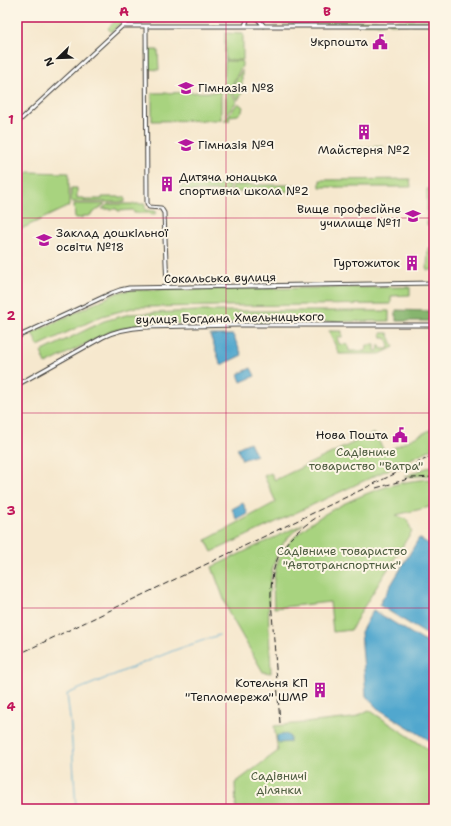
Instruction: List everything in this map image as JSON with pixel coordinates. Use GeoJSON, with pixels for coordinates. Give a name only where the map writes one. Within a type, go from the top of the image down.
{"type":"FeatureCollection","features":[{"type":"Feature","properties":{"kind":"street"},"geometry":{"type":"LineString","coordinates":[[17,123],[132,17]]}},
{"type":"Feature","properties":{"kind":"street"},"geometry":{"type":"LineString","coordinates":[[245,26],[248,17]]}},
{"type":"Feature","properties":{"kind":"street"},"geometry":{"type":"LineString","coordinates":[[256,17],[264,26]]}},
{"type":"Feature","properties":{"kind":"street"},"geometry":{"type":"LineString","coordinates":[[123,26],[434,26]]}},
{"type":"Feature","properties":{"kind":"street"},"geometry":{"type":"LineString","coordinates":[[146,26],[147,203],[149,207],[161,208],[164,213],[166,287]]}},
{"type":"Feature","properties":{"kind":"street","name":"Сокальська вулиця"},"geometry":{"type":"LineString","coordinates":[[17,338],[120,290],[166,287],[434,283]]}},
{"type":"Feature","properties":{"kind":"street","name":"вулиця Богдана Хмельницького"},"geometry":{"type":"LineString","coordinates":[[17,385],[103,337],[114,332],[132,328],[238,325],[434,326]]}},
{"type":"Feature","properties":{"kind":"green space"},"geometry":{"type":"Polygon","coordinates":[[[119,17],[127,17],[111,32],[108,28],[119,17]]]}},
{"type":"Feature","properties":{"kind":"green space"},"geometry":{"type":"Polygon","coordinates":[[[274,20],[308,20],[308,24],[274,24],[274,20]]]}},
{"type":"Feature","properties":{"kind":"green space"},"geometry":{"type":"Polygon","coordinates":[[[384,20],[384,24],[311,24],[311,21],[384,20]]]}},
{"type":"Feature","properties":{"kind":"green space"},"geometry":{"type":"Polygon","coordinates":[[[430,20],[430,24],[389,24],[389,21],[430,20]]]}},
{"type":"Feature","properties":{"kind":"green space"},"geometry":{"type":"Polygon","coordinates":[[[225,33],[243,34],[243,60],[225,60],[225,33]]]}},
{"type":"Feature","properties":{"kind":"green space"},"geometry":{"type":"Polygon","coordinates":[[[147,50],[158,50],[159,70],[148,69],[147,50]]]}},
{"type":"Feature","properties":{"kind":"green space"},"geometry":{"type":"Polygon","coordinates":[[[225,61],[242,61],[242,66],[229,90],[224,90],[225,61]]]}},
{"type":"Feature","properties":{"kind":"green space"},"geometry":{"type":"Polygon","coordinates":[[[242,70],[242,93],[238,100],[230,90],[242,70]]]}},
{"type":"Feature","properties":{"kind":"green space"},"geometry":{"type":"Polygon","coordinates":[[[221,92],[221,120],[152,121],[152,93],[221,92]]]}},
{"type":"Feature","properties":{"kind":"green space"},"geometry":{"type":"Polygon","coordinates":[[[226,92],[229,92],[237,101],[226,115],[226,92]]]}},
{"type":"Feature","properties":{"kind":"green space"},"geometry":{"type":"Polygon","coordinates":[[[238,103],[243,107],[242,111],[238,115],[230,116],[229,121],[224,121],[238,103]]]}},
{"type":"Feature","properties":{"kind":"green space"},"geometry":{"type":"Polygon","coordinates":[[[382,146],[382,152],[347,153],[347,148],[382,146]]]}},
{"type":"Feature","properties":{"kind":"green space"},"geometry":{"type":"Polygon","coordinates":[[[28,172],[69,173],[69,206],[17,231],[17,182],[28,172]]]}},
{"type":"Feature","properties":{"kind":"green space"},"geometry":{"type":"Polygon","coordinates":[[[410,179],[411,187],[320,187],[320,180],[410,179]]]}},
{"type":"Feature","properties":{"kind":"green space"},"geometry":{"type":"Polygon","coordinates":[[[181,185],[229,185],[229,191],[181,191],[181,185]]]}},
{"type":"Feature","properties":{"kind":"green space"},"geometry":{"type":"Polygon","coordinates":[[[232,185],[296,185],[296,191],[232,192],[232,185]]]}},
{"type":"Feature","properties":{"kind":"green space"},"geometry":{"type":"Polygon","coordinates":[[[71,188],[77,188],[77,198],[102,199],[102,197],[125,197],[125,202],[71,202],[71,188]]]}},
{"type":"Feature","properties":{"kind":"green space"},"geometry":{"type":"Polygon","coordinates":[[[427,189],[432,189],[432,225],[427,225],[427,189]]]}},
{"type":"Feature","properties":{"kind":"green space"},"geometry":{"type":"Polygon","coordinates":[[[74,204],[105,204],[89,216],[75,218],[74,204]]]}},
{"type":"Feature","properties":{"kind":"green space"},"geometry":{"type":"Polygon","coordinates":[[[108,204],[145,204],[145,210],[156,211],[155,214],[150,214],[134,213],[133,210],[118,211],[117,209],[102,209],[108,204]]]}},
{"type":"Feature","properties":{"kind":"green space"},"geometry":{"type":"Polygon","coordinates":[[[428,248],[432,248],[433,270],[427,270],[428,248]]]}},
{"type":"Feature","properties":{"kind":"green space"},"geometry":{"type":"Polygon","coordinates":[[[410,287],[410,295],[391,296],[391,304],[136,307],[102,316],[38,346],[32,333],[119,292],[131,290],[410,287]]]}},
{"type":"Feature","properties":{"kind":"green space"},"geometry":{"type":"Polygon","coordinates":[[[396,310],[430,311],[430,321],[396,321],[396,310]]]}},
{"type":"Feature","properties":{"kind":"green space"},"geometry":{"type":"Polygon","coordinates":[[[199,311],[389,311],[389,321],[141,324],[111,331],[46,364],[41,352],[104,321],[130,314],[199,311]]]}},
{"type":"Feature","properties":{"kind":"green space"},"geometry":{"type":"Polygon","coordinates":[[[329,331],[342,331],[342,337],[337,337],[339,344],[348,345],[349,351],[366,351],[367,345],[375,345],[375,351],[378,351],[379,345],[381,349],[388,349],[389,345],[386,338],[382,338],[381,333],[388,333],[394,347],[380,354],[339,354],[329,331]]]}},
{"type":"Feature","properties":{"kind":"green space","name":"Садівниче товариство \"Ватра\""},"geometry":{"type":"Polygon","coordinates":[[[434,428],[434,448],[212,552],[206,540],[276,502],[264,476],[271,473],[275,480],[374,433],[385,452],[434,428]]]}},
{"type":"Feature","properties":{"kind":"green space"},"geometry":{"type":"Polygon","coordinates":[[[434,465],[434,475],[404,477],[434,465]]]}},
{"type":"Feature","properties":{"kind":"green space","name":"Садівниче товариство \"Автотранспортник\""},"geometry":{"type":"Polygon","coordinates":[[[428,479],[434,480],[434,506],[396,515],[407,520],[412,531],[360,613],[351,630],[333,632],[330,602],[274,608],[274,581],[278,561],[290,542],[302,530],[334,509],[369,493],[401,483],[428,479]]]}},
{"type":"Feature","properties":{"kind":"green space"},"geometry":{"type":"Polygon","coordinates":[[[303,524],[284,543],[274,563],[269,594],[271,673],[263,672],[229,613],[212,567],[303,524]]]}},
{"type":"Feature","properties":{"kind":"green space","name":"Садівничі ділянки"},"geometry":{"type":"Polygon","coordinates":[[[369,710],[434,753],[434,809],[236,809],[235,783],[278,751],[274,726],[353,718],[369,710]]]}},
{"type":"Feature","properties":{"kind":"water"},"geometry":{"type":"Polygon","coordinates":[[[210,335],[233,335],[242,355],[221,365],[210,335]]]}},
{"type":"Feature","properties":{"kind":"water"},"geometry":{"type":"Polygon","coordinates":[[[251,368],[255,376],[241,382],[238,374],[251,368]]]}},
{"type":"Feature","properties":{"kind":"water"},"geometry":{"type":"Polygon","coordinates":[[[250,442],[256,455],[242,460],[237,448],[250,442]]]}},
{"type":"Feature","properties":{"kind":"water"},"geometry":{"type":"Polygon","coordinates":[[[243,503],[248,514],[237,520],[232,509],[243,503]]]}},
{"type":"Feature","properties":{"kind":"water"},"geometry":{"type":"Polygon","coordinates":[[[419,538],[434,547],[434,639],[379,605],[419,538]]]}},
{"type":"Feature","properties":{"kind":"water"},"geometry":{"type":"Polygon","coordinates":[[[373,610],[434,647],[434,743],[377,708],[366,696],[361,632],[373,610]]]}},
{"type":"Feature","properties":{"kind":"water"},"geometry":{"type":"Polygon","coordinates":[[[286,734],[290,737],[290,742],[279,743],[277,741],[277,736],[286,734]]]}},
{"type":"Feature","properties":{"kind":"waterway"},"geometry":{"type":"LineString","coordinates":[[76,809],[71,727],[67,694],[175,650],[219,635]]}},
{"type":"Feature","properties":{"kind":"railway"},"geometry":{"type":"LineString","coordinates":[[17,655],[434,455]]}},
{"type":"Feature","properties":{"kind":"railway"},"geometry":{"type":"LineString","coordinates":[[376,488],[412,478],[434,477]]}},
{"type":"Feature","properties":{"kind":"railway"},"geometry":{"type":"LineString","coordinates":[[280,723],[271,599],[273,572],[282,550],[289,541],[297,532],[319,516]]}},
{"type":"Feature","properties":{"kind":"place","name":"Укрпошта"},"geometry":{"type":"Point","coordinates":[380,42]}},
{"type":"Feature","properties":{"kind":"place","name":"Гімназія №8"},"geometry":{"type":"Point","coordinates":[186,88]}},
{"type":"Feature","properties":{"kind":"place","name":"Майстерня №2"},"geometry":{"type":"Point","coordinates":[364,132]}},
{"type":"Feature","properties":{"kind":"place","name":"Гімназія №9"},"geometry":{"type":"Point","coordinates":[186,145]}},
{"type":"Feature","properties":{"kind":"place","name":"Дитяча юнацька спортивна школа №2"},"geometry":{"type":"Point","coordinates":[167,184]}},
{"type":"Feature","properties":{"kind":"place","name":"Вище професійне училище №11"},"geometry":{"type":"Point","coordinates":[413,216]}},
{"type":"Feature","properties":{"kind":"place","name":"Заклад дошкільної освіти №18"},"geometry":{"type":"Point","coordinates":[44,240]}},
{"type":"Feature","properties":{"kind":"place","name":"Гуртожиток"},"geometry":{"type":"Point","coordinates":[412,263]}},
{"type":"Feature","properties":{"kind":"place","name":"Нова Пошта"},"geometry":{"type":"Point","coordinates":[400,435]}},
{"type":"Feature","properties":{"kind":"place","name":"Котельня КП \"Тепломережа\" ШМР"},"geometry":{"type":"Point","coordinates":[320,690]}}]}
